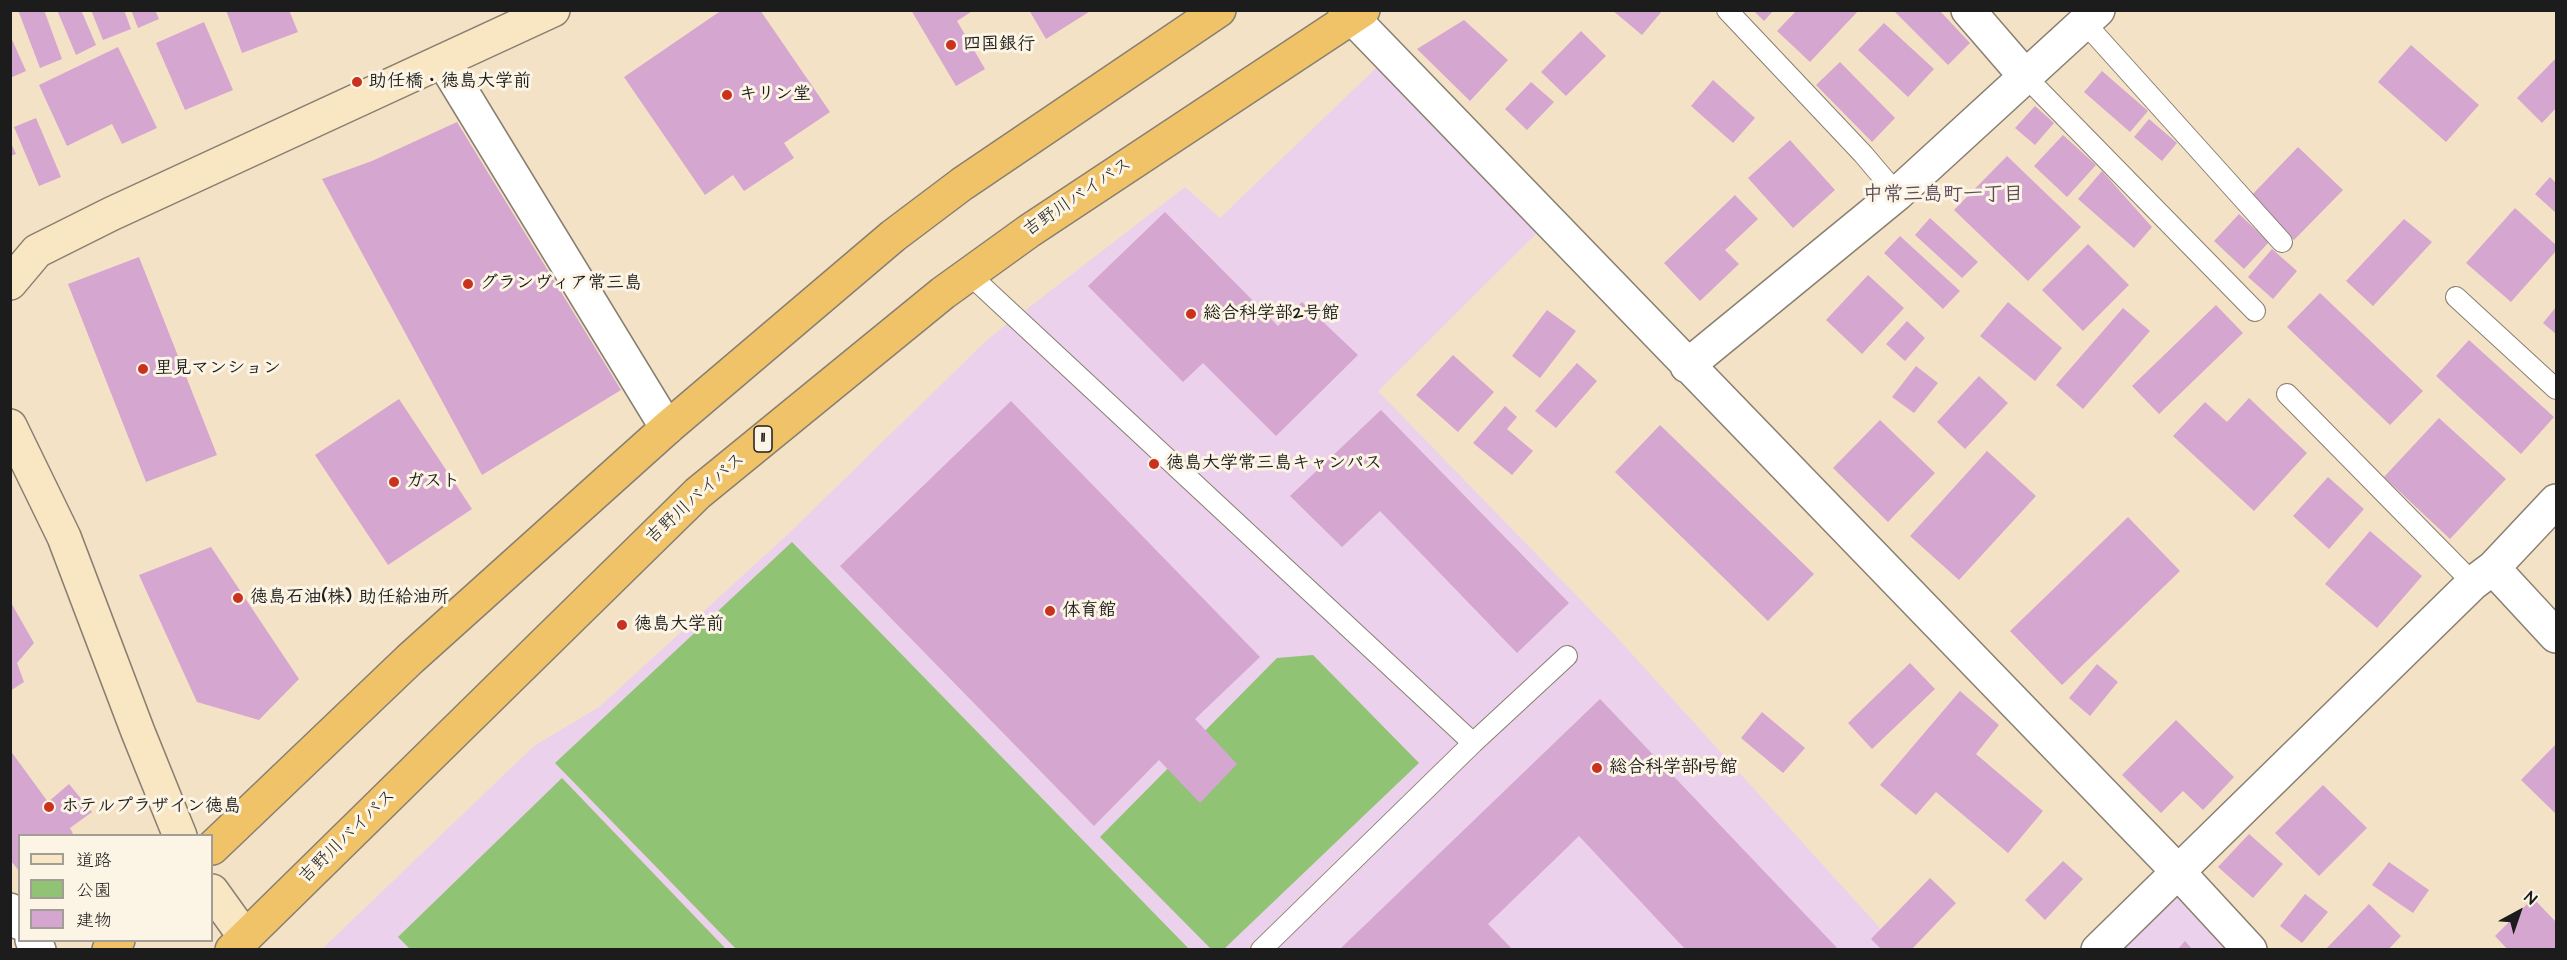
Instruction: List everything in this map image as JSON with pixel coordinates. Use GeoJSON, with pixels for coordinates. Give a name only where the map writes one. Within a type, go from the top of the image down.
{"type":"FeatureCollection","features":[{"type":"Feature","properties":{"kind":"highway"},"geometry":{"type":"LineString","coordinates":[[213,847],[410,659],[667,428],[893,236],[962,184],[1219,10]]}},
{"type":"Feature","properties":{"kind":"highway","name":"吉野川バイパス"},"geometry":{"type":"LineString","coordinates":[[238,943],[698,493],[943,293],[1029,231],[1353,13]]}},
{"type":"Feature","properties":{"kind":"street"},"geometry":{"type":"LineString","coordinates":[[1968,10],[2026,77]]}},
{"type":"Feature","properties":{"kind":"street"},"geometry":{"type":"LineString","coordinates":[[10,283],[37,250],[546,12]]}},
{"type":"Feature","properties":{"kind":"street"},"geometry":{"type":"LineString","coordinates":[[1353,13],[1687,366],[2178,872],[2250,950]]}},
{"type":"Feature","properties":{"kind":"street"},"geometry":{"type":"LineString","coordinates":[[1687,366],[1897,194],[2091,16]]}},
{"type":"Feature","properties":{"kind":"street"},"geometry":{"type":"LineString","coordinates":[[443,61],[667,428]]}},
{"type":"Feature","properties":{"kind":"street"},"geometry":{"type":"LineString","coordinates":[[10,426],[64,537],[179,834]]}},
{"type":"Feature","properties":{"kind":"street"},"geometry":{"type":"LineString","coordinates":[[2098,950],[2556,501]]}},
{"type":"Feature","properties":{"kind":"street"},"geometry":{"type":"LineString","coordinates":[[2483,575],[2556,636]]}},
{"type":"Feature","properties":{"kind":"street"},"geometry":{"type":"LineString","coordinates":[[213,893],[238,943]]}},
{"type":"Feature","properties":{"kind":"lane"},"geometry":{"type":"LineString","coordinates":[[1727,10],[1863,154],[1897,194]]}},
{"type":"Feature","properties":{"kind":"lane"},"geometry":{"type":"LineString","coordinates":[[2091,16],[2282,242]]}},
{"type":"Feature","properties":{"kind":"lane"},"geometry":{"type":"LineString","coordinates":[[2026,77],[2255,311]]}},
{"type":"Feature","properties":{"kind":"lane"},"geometry":{"type":"LineString","coordinates":[[970,275],[1473,743]]}},
{"type":"Feature","properties":{"kind":"lane"},"geometry":{"type":"LineString","coordinates":[[2456,297],[2556,388]]}},
{"type":"Feature","properties":{"kind":"lane"},"geometry":{"type":"LineString","coordinates":[[2287,394],[2483,575]]}},
{"type":"Feature","properties":{"kind":"lane"},"geometry":{"type":"LineString","coordinates":[[1261,950],[1473,743],[1567,656]]}},
{"type":"Feature","properties":{"kind":"shaded area","name":"徳島大学常三島キャンパス"},"geometry":{"type":"Polygon","coordinates":[[[1377,67],[1537,233],[1378,391],[1611,631],[1899,949],[321,950],[534,746],[599,707],[786,536],[988,339],[1185,187],[1220,218],[1377,67]]]}},
{"type":"Feature","properties":{"kind":"shaded area"},"geometry":{"type":"Polygon","coordinates":[[[2174,893],[2228,949],[2116,950],[2174,893]]]}},
{"type":"Feature","properties":{"kind":"green space"},"geometry":{"type":"Polygon","coordinates":[[[792,542],[1189,949],[736,949],[555,763],[792,542]]]}},
{"type":"Feature","properties":{"kind":"green space"},"geometry":{"type":"Polygon","coordinates":[[[1313,655],[1419,763],[1224,949],[1211,949],[1100,837],[1277,658],[1313,655]]]}},
{"type":"Feature","properties":{"kind":"green space"},"geometry":{"type":"Polygon","coordinates":[[[562,778],[725,948],[411,950],[398,937],[562,778]]]}},
{"type":"Feature","properties":{"kind":"building"},"geometry":{"type":"Polygon","coordinates":[[[18,10],[44,10],[62,59],[40,68],[18,10]]]}},
{"type":"Feature","properties":{"kind":"building"},"geometry":{"type":"Polygon","coordinates":[[[57,10],[81,10],[96,45],[76,55],[57,10]]]}},
{"type":"Feature","properties":{"kind":"building"},"geometry":{"type":"Polygon","coordinates":[[[91,10],[124,10],[131,29],[103,40],[91,10]]]}},
{"type":"Feature","properties":{"kind":"building"},"geometry":{"type":"Polygon","coordinates":[[[131,10],[155,10],[159,19],[138,28],[131,10]]]}},
{"type":"Feature","properties":{"kind":"building"},"geometry":{"type":"Polygon","coordinates":[[[226,10],[289,10],[298,32],[242,53],[226,10]]]}},
{"type":"Feature","properties":{"kind":"building","name":"キリン堂"},"geometry":{"type":"Polygon","coordinates":[[[722,10],[760,10],[830,112],[784,143],[794,158],[744,191],[733,175],[705,195],[624,77],[722,10]]]}},
{"type":"Feature","properties":{"kind":"building","name":"四国銀行"},"geometry":{"type":"Polygon","coordinates":[[[911,10],[974,10],[957,21],[985,69],[956,86],[911,10]]]}},
{"type":"Feature","properties":{"kind":"building"},"geometry":{"type":"Polygon","coordinates":[[[1029,10],[1092,10],[1046,39],[1029,10]]]}},
{"type":"Feature","properties":{"kind":"building"},"geometry":{"type":"Polygon","coordinates":[[[1612,10],[1663,10],[1642,35],[1612,10]]]}},
{"type":"Feature","properties":{"kind":"building"},"geometry":{"type":"Polygon","coordinates":[[[1753,10],[1774,10],[1764,21],[1753,10]]]}},
{"type":"Feature","properties":{"kind":"building"},"geometry":{"type":"Polygon","coordinates":[[[1797,10],[1859,10],[1810,62],[1777,31],[1797,10]]]}},
{"type":"Feature","properties":{"kind":"building"},"geometry":{"type":"Polygon","coordinates":[[[1893,10],[1939,10],[1970,43],[1948,65],[1893,10]]]}},
{"type":"Feature","properties":{"kind":"building"},"geometry":{"type":"Polygon","coordinates":[[[1464,20],[1508,60],[1470,101],[1417,49],[1464,20]]]}},
{"type":"Feature","properties":{"kind":"building"},"geometry":{"type":"Polygon","coordinates":[[[204,22],[233,90],[185,110],[156,43],[204,22]]]}},
{"type":"Feature","properties":{"kind":"building"},"geometry":{"type":"Polygon","coordinates":[[[1884,23],[1934,69],[1908,97],[1858,50],[1884,23]]]}},
{"type":"Feature","properties":{"kind":"building"},"geometry":{"type":"Polygon","coordinates":[[[1581,31],[1606,56],[1566,96],[1541,72],[1581,31]]]}},
{"type":"Feature","properties":{"kind":"building"},"geometry":{"type":"Polygon","coordinates":[[[10,35],[26,71],[10,78],[10,35]]]}},
{"type":"Feature","properties":{"kind":"building"},"geometry":{"type":"Polygon","coordinates":[[[2411,45],[2479,105],[2446,142],[2378,82],[2411,45]]]}},
{"type":"Feature","properties":{"kind":"building"},"geometry":{"type":"Polygon","coordinates":[[[118,47],[157,128],[122,144],[112,124],[67,146],[39,85],[118,47]]]}},
{"type":"Feature","properties":{"kind":"building"},"geometry":{"type":"Polygon","coordinates":[[[2556,58],[2556,108],[2542,123],[2517,98],[2556,58]]]}},
{"type":"Feature","properties":{"kind":"building"},"geometry":{"type":"Polygon","coordinates":[[[1840,62],[1895,118],[1872,142],[1816,85],[1840,62]]]}},
{"type":"Feature","properties":{"kind":"building"},"geometry":{"type":"Polygon","coordinates":[[[2102,71],[2148,111],[2130,132],[2084,92],[2102,71]]]}},
{"type":"Feature","properties":{"kind":"building"},"geometry":{"type":"Polygon","coordinates":[[[1713,80],[1755,118],[1733,143],[1691,106],[1713,80]]]}},
{"type":"Feature","properties":{"kind":"building"},"geometry":{"type":"Polygon","coordinates":[[[1531,82],[1554,102],[1527,130],[1505,109],[1531,82]]]}},
{"type":"Feature","properties":{"kind":"building"},"geometry":{"type":"Polygon","coordinates":[[[2035,106],[2054,123],[2035,145],[2015,128],[2035,106]]]}},
{"type":"Feature","properties":{"kind":"building"},"geometry":{"type":"Polygon","coordinates":[[[36,118],[61,177],[39,186],[14,127],[36,118]]]}},
{"type":"Feature","properties":{"kind":"building"},"geometry":{"type":"Polygon","coordinates":[[[2149,119],[2177,143],[2162,161],[2134,137],[2149,119]]]}},
{"type":"Feature","properties":{"kind":"building","name":"グランヴィア常三島"},"geometry":{"type":"Polygon","coordinates":[[[457,122],[621,390],[482,475],[322,179],[372,161],[457,122]]]}},
{"type":"Feature","properties":{"kind":"building"},"geometry":{"type":"Polygon","coordinates":[[[2063,135],[2096,165],[2067,197],[2034,166],[2063,135]]]}},
{"type":"Feature","properties":{"kind":"building"},"geometry":{"type":"Polygon","coordinates":[[[1790,140],[1835,190],[1793,228],[1748,178],[1790,140]]]}},
{"type":"Feature","properties":{"kind":"building"},"geometry":{"type":"Polygon","coordinates":[[[10,141],[16,154],[10,156],[10,141]]]}},
{"type":"Feature","properties":{"kind":"building"},"geometry":{"type":"Polygon","coordinates":[[[2298,147],[2343,190],[2294,240],[2249,198],[2298,147]]]}},
{"type":"Feature","properties":{"kind":"building"},"geometry":{"type":"Polygon","coordinates":[[[2007,156],[2081,227],[2028,281],[1954,210],[2007,156]]]}},
{"type":"Feature","properties":{"kind":"building"},"geometry":{"type":"Polygon","coordinates":[[[2102,171],[2152,227],[2134,248],[2078,199],[2102,171]]]}},
{"type":"Feature","properties":{"kind":"building"},"geometry":{"type":"Polygon","coordinates":[[[2550,177],[2556,183],[2556,213],[2535,194],[2550,177]]]}},
{"type":"Feature","properties":{"kind":"building"},"geometry":{"type":"Polygon","coordinates":[[[1735,195],[1758,219],[1725,250],[1739,264],[1700,301],[1664,263],[1735,195]]]}},
{"type":"Feature","properties":{"kind":"building"},"geometry":{"type":"Polygon","coordinates":[[[2515,208],[2556,245],[2556,251],[2511,302],[2466,263],[2515,208]]]}},
{"type":"Feature","properties":{"kind":"building","name":"総合科学部2号館"},"geometry":{"type":"Polygon","coordinates":[[[1165,212],[1278,326],[1302,302],[1358,355],[1276,436],[1203,363],[1183,382],[1088,286],[1165,212]]]}},
{"type":"Feature","properties":{"kind":"building"},"geometry":{"type":"Polygon","coordinates":[[[2239,214],[2269,242],[2244,269],[2214,241],[2239,214]]]}},
{"type":"Feature","properties":{"kind":"building"},"geometry":{"type":"Polygon","coordinates":[[[1930,218],[1978,262],[1962,278],[1915,235],[1930,218]]]}},
{"type":"Feature","properties":{"kind":"building"},"geometry":{"type":"Polygon","coordinates":[[[2404,219],[2432,242],[2373,306],[2346,281],[2404,219]]]}},
{"type":"Feature","properties":{"kind":"building"},"geometry":{"type":"Polygon","coordinates":[[[1900,236],[1960,291],[1943,309],[1884,253],[1900,236]]]}},
{"type":"Feature","properties":{"kind":"building"},"geometry":{"type":"Polygon","coordinates":[[[2088,244],[2129,285],[2083,331],[2042,290],[2088,244]]]}},
{"type":"Feature","properties":{"kind":"building"},"geometry":{"type":"Polygon","coordinates":[[[2272,249],[2297,271],[2273,299],[2248,277],[2272,249]]]}},
{"type":"Feature","properties":{"kind":"building","name":"里見マンション"},"geometry":{"type":"Polygon","coordinates":[[[139,257],[217,455],[146,482],[68,284],[139,257]]]}},
{"type":"Feature","properties":{"kind":"building"},"geometry":{"type":"Polygon","coordinates":[[[1868,275],[1904,308],[1862,354],[1826,320],[1868,275]]]}},
{"type":"Feature","properties":{"kind":"building"},"geometry":{"type":"Polygon","coordinates":[[[2320,293],[2423,391],[2390,425],[2287,327],[2320,293]]]}},
{"type":"Feature","properties":{"kind":"building"},"geometry":{"type":"Polygon","coordinates":[[[2008,302],[2062,348],[2035,381],[1980,336],[2008,302]]]}},
{"type":"Feature","properties":{"kind":"building"},"geometry":{"type":"Polygon","coordinates":[[[2216,305],[2243,333],[2159,414],[2132,386],[2216,305]]]}},
{"type":"Feature","properties":{"kind":"building"},"geometry":{"type":"Polygon","coordinates":[[[2556,307],[2556,334],[2543,323],[2556,307]]]}},
{"type":"Feature","properties":{"kind":"building"},"geometry":{"type":"Polygon","coordinates":[[[2123,308],[2150,331],[2083,409],[2056,385],[2123,308]]]}},
{"type":"Feature","properties":{"kind":"building"},"geometry":{"type":"Polygon","coordinates":[[[1547,310],[1576,331],[1540,378],[1512,356],[1547,310]]]}},
{"type":"Feature","properties":{"kind":"building"},"geometry":{"type":"Polygon","coordinates":[[[1907,321],[1925,338],[1905,361],[1886,344],[1907,321]]]}},
{"type":"Feature","properties":{"kind":"building"},"geometry":{"type":"Polygon","coordinates":[[[2469,340],[2554,417],[2521,454],[2436,376],[2469,340]]]}},
{"type":"Feature","properties":{"kind":"building"},"geometry":{"type":"Polygon","coordinates":[[[1453,355],[1494,392],[1458,432],[1416,395],[1453,355]]]}},
{"type":"Feature","properties":{"kind":"building"},"geometry":{"type":"Polygon","coordinates":[[[1577,363],[1597,381],[1556,428],[1535,411],[1577,363]]]}},
{"type":"Feature","properties":{"kind":"building"},"geometry":{"type":"Polygon","coordinates":[[[1916,366],[1938,383],[1914,413],[1892,397],[1916,366]]]}},
{"type":"Feature","properties":{"kind":"building"},"geometry":{"type":"Polygon","coordinates":[[[1979,376],[2008,403],[1965,449],[1937,422],[1979,376]]]}},
{"type":"Feature","properties":{"kind":"building"},"geometry":{"type":"Polygon","coordinates":[[[2249,398],[2307,453],[2254,511],[2173,436],[2205,402],[2227,422],[2249,398]]]}},
{"type":"Feature","properties":{"kind":"building","name":"ガスト"},"geometry":{"type":"Polygon","coordinates":[[[399,399],[472,509],[388,565],[315,455],[399,399]]]}},
{"type":"Feature","properties":{"kind":"building","name":"体育館"},"geometry":{"type":"Polygon","coordinates":[[[1011,401],[1260,657],[1195,719],[1237,764],[1200,803],[1159,760],[1094,826],[840,566],[1011,401]]]}},
{"type":"Feature","properties":{"kind":"building"},"geometry":{"type":"Polygon","coordinates":[[[1505,406],[1517,417],[1507,429],[1533,451],[1512,475],[1473,443],[1505,406]]]}},
{"type":"Feature","properties":{"kind":"building"},"geometry":{"type":"Polygon","coordinates":[[[1381,410],[1569,603],[1517,653],[1380,511],[1342,547],[1290,496],[1381,410]]]}},
{"type":"Feature","properties":{"kind":"building"},"geometry":{"type":"Polygon","coordinates":[[[2439,418],[2506,479],[2450,539],[2384,477],[2439,418]]]}},
{"type":"Feature","properties":{"kind":"building"},"geometry":{"type":"Polygon","coordinates":[[[1880,420],[1935,473],[1888,522],[1833,468],[1880,420]]]}},
{"type":"Feature","properties":{"kind":"building"},"geometry":{"type":"Polygon","coordinates":[[[1660,425],[1814,574],[1768,621],[1615,472],[1660,425]]]}},
{"type":"Feature","properties":{"kind":"building"},"geometry":{"type":"Polygon","coordinates":[[[1987,451],[2036,496],[1959,580],[1910,536],[1987,451]]]}},
{"type":"Feature","properties":{"kind":"building"},"geometry":{"type":"Polygon","coordinates":[[[2328,477],[2364,509],[2329,549],[2293,516],[2328,477]]]}},
{"type":"Feature","properties":{"kind":"building"},"geometry":{"type":"Polygon","coordinates":[[[2128,517],[2180,571],[2062,685],[2010,631],[2128,517]]]}},
{"type":"Feature","properties":{"kind":"building"},"geometry":{"type":"Polygon","coordinates":[[[2370,531],[2422,576],[2377,628],[2325,584],[2370,531]]]}},
{"type":"Feature","properties":{"kind":"building"},"geometry":{"type":"Polygon","coordinates":[[[211,547],[299,679],[259,720],[197,702],[139,575],[211,547]]]}},
{"type":"Feature","properties":{"kind":"building"},"geometry":{"type":"Polygon","coordinates":[[[10,601],[34,643],[17,663],[24,682],[10,691],[10,601]]]}},
{"type":"Feature","properties":{"kind":"building"},"geometry":{"type":"Polygon","coordinates":[[[1910,663],[1935,689],[1872,749],[1848,723],[1910,663]]]}},
{"type":"Feature","properties":{"kind":"building"},"geometry":{"type":"Polygon","coordinates":[[[2097,664],[2118,682],[2090,716],[2069,698],[2097,664]]]}},
{"type":"Feature","properties":{"kind":"building"},"geometry":{"type":"Polygon","coordinates":[[[1960,691],[1999,725],[1976,754],[2043,811],[2008,853],[1936,792],[1916,815],[1880,785],[1960,691]]]}},
{"type":"Feature","properties":{"kind":"building","name":"総合科学部1号館"},"geometry":{"type":"Polygon","coordinates":[[[1600,699],[1839,950],[1686,950],[1579,836],[1488,924],[1513,950],[1339,950],[1600,699]]]}},
{"type":"Feature","properties":{"kind":"building"},"geometry":{"type":"Polygon","coordinates":[[[1762,712],[1805,748],[1783,773],[1741,738],[1762,712]]]}},
{"type":"Feature","properties":{"kind":"building"},"geometry":{"type":"Polygon","coordinates":[[[2176,720],[2234,777],[2203,810],[2183,791],[2161,813],[2122,775],[2176,720]]]}},
{"type":"Feature","properties":{"kind":"building"},"geometry":{"type":"Polygon","coordinates":[[[2556,744],[2556,814],[2521,780],[2556,744]]]}},
{"type":"Feature","properties":{"kind":"building","name":"ホテルプラザイン徳島"},"geometry":{"type":"Polygon","coordinates":[[[10,750],[48,802],[69,784],[92,812],[70,828],[73,834],[18,834],[18,870],[10,860],[10,750]]]}},
{"type":"Feature","properties":{"kind":"building"},"geometry":{"type":"Polygon","coordinates":[[[2323,785],[2367,828],[2319,876],[2275,833],[2323,785]]]}},
{"type":"Feature","properties":{"kind":"building"},"geometry":{"type":"Polygon","coordinates":[[[2249,834],[2283,864],[2253,898],[2218,867],[2249,834]]]}},
{"type":"Feature","properties":{"kind":"building"},"geometry":{"type":"Polygon","coordinates":[[[2063,861],[2083,879],[2045,920],[2025,900],[2063,861]]]}},
{"type":"Feature","properties":{"kind":"building"},"geometry":{"type":"Polygon","coordinates":[[[2389,862],[2429,890],[2413,913],[2372,885],[2389,862]]]}},
{"type":"Feature","properties":{"kind":"building"},"geometry":{"type":"Polygon","coordinates":[[[1930,878],[1956,903],[1911,950],[1882,950],[1871,939],[1930,878]]]}},
{"type":"Feature","properties":{"kind":"building"},"geometry":{"type":"Polygon","coordinates":[[[2305,894],[2328,912],[2302,943],[2280,926],[2305,894]]]}},
{"type":"Feature","properties":{"kind":"building"},"geometry":{"type":"Polygon","coordinates":[[[2533,898],[2556,922],[2556,950],[2508,950],[2495,936],[2533,898]]]}},
{"type":"Feature","properties":{"kind":"building"},"geometry":{"type":"Polygon","coordinates":[[[2369,904],[2401,936],[2388,950],[2325,950],[2369,904]]]}},
{"type":"Feature","properties":{"kind":"building"},"geometry":{"type":"Polygon","coordinates":[[[2185,941],[2193,950],[2177,950],[2185,941]]]}},
{"type":"Feature","properties":{"kind":"place","name":"四国銀行"},"geometry":{"type":"Point","coordinates":[951,45]}},
{"type":"Feature","properties":{"kind":"place","name":"助任橋・徳島大学前"},"geometry":{"type":"Point","coordinates":[357,82]}},
{"type":"Feature","properties":{"kind":"place","name":"キリン堂"},"geometry":{"type":"Point","coordinates":[727,95]}},
{"type":"Feature","properties":{"kind":"place","name":"グランヴィア常三島"},"geometry":{"type":"Point","coordinates":[468,284]}},
{"type":"Feature","properties":{"kind":"place","name":"総合科学部2号館"},"geometry":{"type":"Point","coordinates":[1191,314]}},
{"type":"Feature","properties":{"kind":"place","name":"里見マンション"},"geometry":{"type":"Point","coordinates":[143,369]}},
{"type":"Feature","properties":{"kind":"place","name":"徳島大学常三島キャンパス"},"geometry":{"type":"Point","coordinates":[1154,464]}},
{"type":"Feature","properties":{"kind":"place","name":"ガスト"},"geometry":{"type":"Point","coordinates":[394,482]}},
{"type":"Feature","properties":{"kind":"place","name":"徳島石油(株) 助任給油所"},"geometry":{"type":"Point","coordinates":[238,598]}},
{"type":"Feature","properties":{"kind":"place","name":"体育館"},"geometry":{"type":"Point","coordinates":[1050,611]}},
{"type":"Feature","properties":{"kind":"place","name":"徳島大学前"},"geometry":{"type":"Point","coordinates":[622,625]}},
{"type":"Feature","properties":{"kind":"place","name":"総合科学部1号館"},"geometry":{"type":"Point","coordinates":[1597,768]}},
{"type":"Feature","properties":{"kind":"place","name":"ホテルプラザイン徳島"},"geometry":{"type":"Point","coordinates":[49,807]}},
{"type":"Feature","properties":{"kind":"district","name":"中常三島町一丁目"},"geometry":{"type":"Point","coordinates":[1943,196]}}]}
